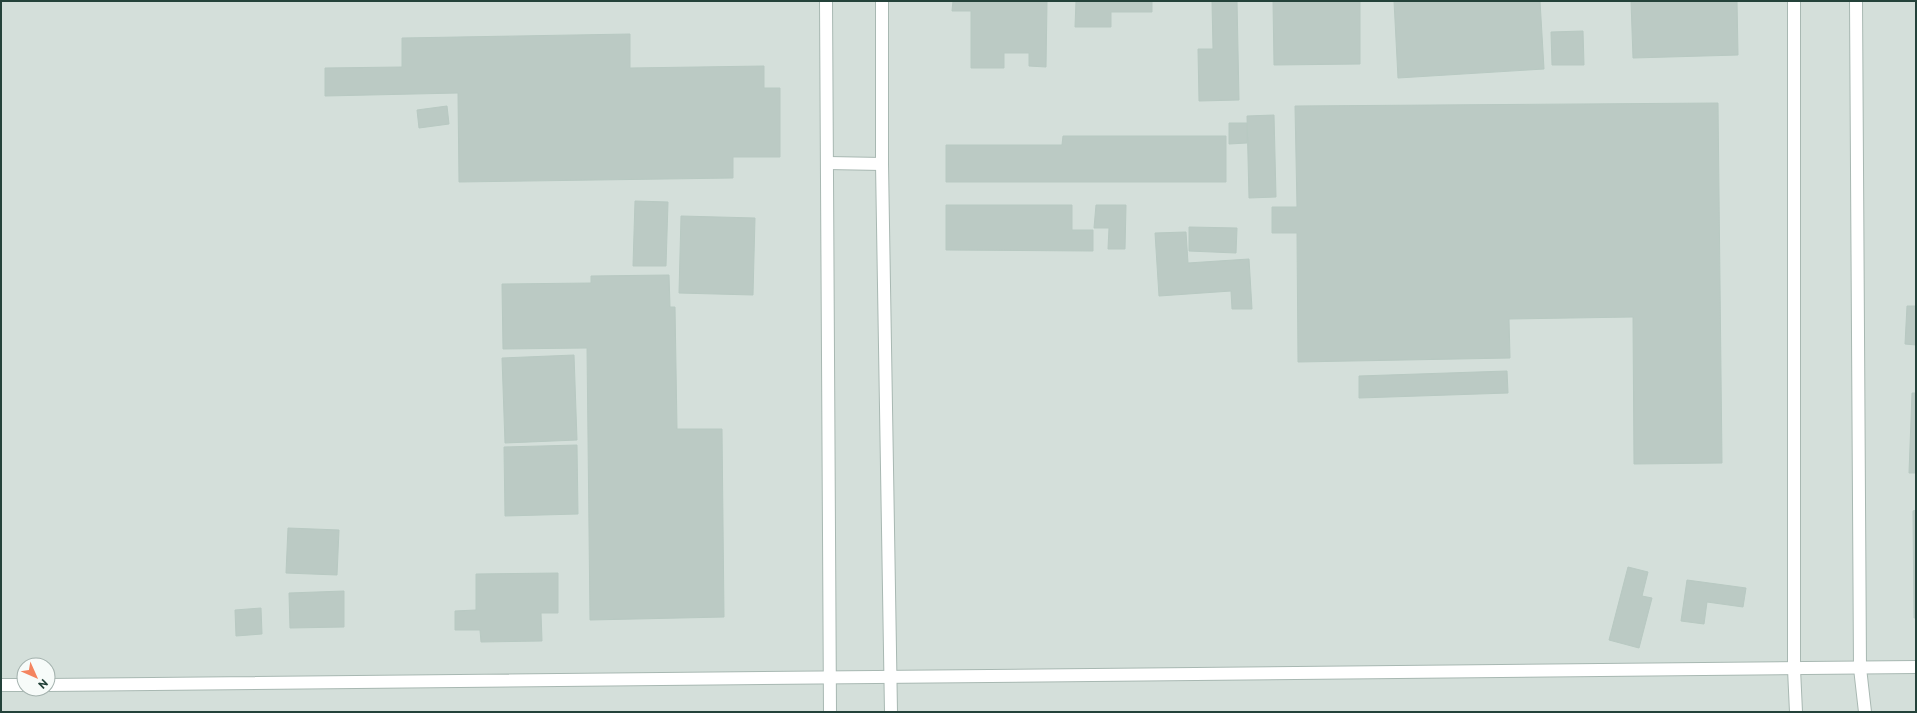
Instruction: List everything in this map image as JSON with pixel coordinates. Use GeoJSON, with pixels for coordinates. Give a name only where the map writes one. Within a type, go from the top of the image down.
{"type":"FeatureCollection","features":[{"type":"Feature","properties":{"kind":"street"},"geometry":{"type":"LineString","coordinates":[[826,1],[830,712]]}},
{"type":"Feature","properties":{"kind":"street"},"geometry":{"type":"LineString","coordinates":[[882,1],[882,164],[891,712]]}},
{"type":"Feature","properties":{"kind":"street"},"geometry":{"type":"LineString","coordinates":[[1794,1],[1794,668],[1796,712]]}},
{"type":"Feature","properties":{"kind":"street"},"geometry":{"type":"LineString","coordinates":[[1856,1],[1860,668],[1865,712]]}},
{"type":"Feature","properties":{"kind":"street"},"geometry":{"type":"LineString","coordinates":[[828,163],[882,164]]}},
{"type":"Feature","properties":{"kind":"street"},"geometry":{"type":"LineString","coordinates":[[56,685],[1916,667]]}},
{"type":"Feature","properties":{"kind":"street"},"geometry":{"type":"LineString","coordinates":[[1,685],[16,685]]}},
{"type":"Feature","properties":{"kind":"shaded area"},"geometry":{"type":"Polygon","coordinates":[[[1,1],[1916,1],[1916,712],[1,712],[1,1]]]}},
{"type":"Feature","properties":{"kind":"building"},"geometry":{"type":"Polygon","coordinates":[[[953,1],[1047,1],[1046,67],[1029,66],[1029,53],[1004,53],[1004,68],[971,68],[971,11],[952,11],[953,1]]]}},
{"type":"Feature","properties":{"kind":"building"},"geometry":{"type":"Polygon","coordinates":[[[1076,1],[1152,1],[1152,12],[1111,12],[1111,27],[1075,27],[1076,1]]]}},
{"type":"Feature","properties":{"kind":"building"},"geometry":{"type":"Polygon","coordinates":[[[1212,1],[1237,1],[1239,100],[1199,101],[1198,49],[1213,49],[1212,1]]]}},
{"type":"Feature","properties":{"kind":"building"},"geometry":{"type":"Polygon","coordinates":[[[1273,1],[1360,1],[1360,64],[1274,65],[1273,1]]]}},
{"type":"Feature","properties":{"kind":"building"},"geometry":{"type":"Polygon","coordinates":[[[1394,1],[1540,1],[1544,69],[1398,78],[1394,1]]]}},
{"type":"Feature","properties":{"kind":"building"},"geometry":{"type":"Polygon","coordinates":[[[1631,1],[1737,1],[1738,55],[1633,58],[1631,1]]]}},
{"type":"Feature","properties":{"kind":"building"},"geometry":{"type":"Polygon","coordinates":[[[1583,31],[1584,65],[1552,65],[1551,32],[1583,31]]]}},
{"type":"Feature","properties":{"kind":"building"},"geometry":{"type":"Polygon","coordinates":[[[630,34],[630,68],[764,66],[764,88],[780,88],[780,157],[733,157],[733,178],[459,182],[458,93],[325,96],[325,68],[402,67],[402,38],[630,34]]]}},
{"type":"Feature","properties":{"kind":"building"},"geometry":{"type":"Polygon","coordinates":[[[1718,103],[1722,463],[1634,464],[1633,317],[1509,319],[1510,358],[1298,362],[1297,233],[1272,233],[1272,207],[1297,207],[1295,106],[1718,103]]]}},
{"type":"Feature","properties":{"kind":"building"},"geometry":{"type":"Polygon","coordinates":[[[447,106],[449,124],[419,128],[417,110],[447,106]]]}},
{"type":"Feature","properties":{"kind":"building"},"geometry":{"type":"Polygon","coordinates":[[[1274,115],[1276,197],[1249,198],[1247,116],[1274,115]]]}},
{"type":"Feature","properties":{"kind":"building"},"geometry":{"type":"Polygon","coordinates":[[[1229,123],[1247,123],[1247,143],[1229,144],[1229,123]]]}},
{"type":"Feature","properties":{"kind":"building"},"geometry":{"type":"Polygon","coordinates":[[[1063,136],[1226,136],[1226,182],[946,182],[946,145],[1062,145],[1063,136]]]}},
{"type":"Feature","properties":{"kind":"building"},"geometry":{"type":"Polygon","coordinates":[[[635,201],[668,202],[666,266],[633,266],[635,201]]]}},
{"type":"Feature","properties":{"kind":"building"},"geometry":{"type":"Polygon","coordinates":[[[946,205],[1072,205],[1072,230],[1093,230],[1093,251],[946,250],[946,205]]]}},
{"type":"Feature","properties":{"kind":"building"},"geometry":{"type":"Polygon","coordinates":[[[1096,205],[1126,205],[1125,249],[1108,249],[1109,228],[1094,228],[1096,205]]]}},
{"type":"Feature","properties":{"kind":"building"},"geometry":{"type":"Polygon","coordinates":[[[681,216],[755,218],[753,295],[679,293],[681,216]]]}},
{"type":"Feature","properties":{"kind":"building"},"geometry":{"type":"Polygon","coordinates":[[[1189,227],[1237,228],[1236,253],[1189,251],[1189,227]]]}},
{"type":"Feature","properties":{"kind":"building"},"geometry":{"type":"Polygon","coordinates":[[[1186,232],[1188,263],[1249,259],[1252,309],[1232,309],[1231,291],[1159,296],[1155,233],[1186,232]]]}},
{"type":"Feature","properties":{"kind":"building"},"geometry":{"type":"Polygon","coordinates":[[[669,275],[670,307],[675,307],[677,429],[722,429],[724,617],[590,620],[587,348],[503,349],[502,284],[591,283],[591,276],[669,275]]]}},
{"type":"Feature","properties":{"kind":"building"},"geometry":{"type":"Polygon","coordinates":[[[1907,306],[1916,306],[1916,345],[1905,344],[1907,306]]]}},
{"type":"Feature","properties":{"kind":"building"},"geometry":{"type":"Polygon","coordinates":[[[574,355],[577,440],[505,443],[502,358],[574,355]]]}},
{"type":"Feature","properties":{"kind":"building"},"geometry":{"type":"Polygon","coordinates":[[[1507,371],[1508,393],[1359,398],[1359,376],[1507,371]]]}},
{"type":"Feature","properties":{"kind":"building"},"geometry":{"type":"Polygon","coordinates":[[[1912,393],[1916,393],[1916,473],[1909,473],[1912,393]]]}},
{"type":"Feature","properties":{"kind":"building"},"geometry":{"type":"Polygon","coordinates":[[[577,445],[578,514],[505,516],[504,447],[577,445]]]}},
{"type":"Feature","properties":{"kind":"building"},"geometry":{"type":"Polygon","coordinates":[[[1916,510],[1916,618],[1914,618],[1913,511],[1916,510]]]}},
{"type":"Feature","properties":{"kind":"building"},"geometry":{"type":"Polygon","coordinates":[[[288,528],[339,530],[337,575],[286,573],[288,528]]]}},
{"type":"Feature","properties":{"kind":"building"},"geometry":{"type":"Polygon","coordinates":[[[1628,567],[1648,572],[1642,596],[1652,598],[1639,648],[1609,640],[1628,567]]]}},
{"type":"Feature","properties":{"kind":"building"},"geometry":{"type":"Polygon","coordinates":[[[558,573],[558,613],[541,613],[542,641],[481,642],[480,630],[455,630],[455,611],[476,610],[476,574],[558,573]]]}},
{"type":"Feature","properties":{"kind":"building"},"geometry":{"type":"Polygon","coordinates":[[[1687,580],[1746,588],[1743,607],[1707,602],[1704,624],[1681,621],[1687,580]]]}},
{"type":"Feature","properties":{"kind":"building"},"geometry":{"type":"Polygon","coordinates":[[[344,591],[344,627],[290,628],[289,593],[344,591]]]}},
{"type":"Feature","properties":{"kind":"building"},"geometry":{"type":"Polygon","coordinates":[[[261,608],[262,634],[236,636],[235,610],[261,608]]]}}]}
